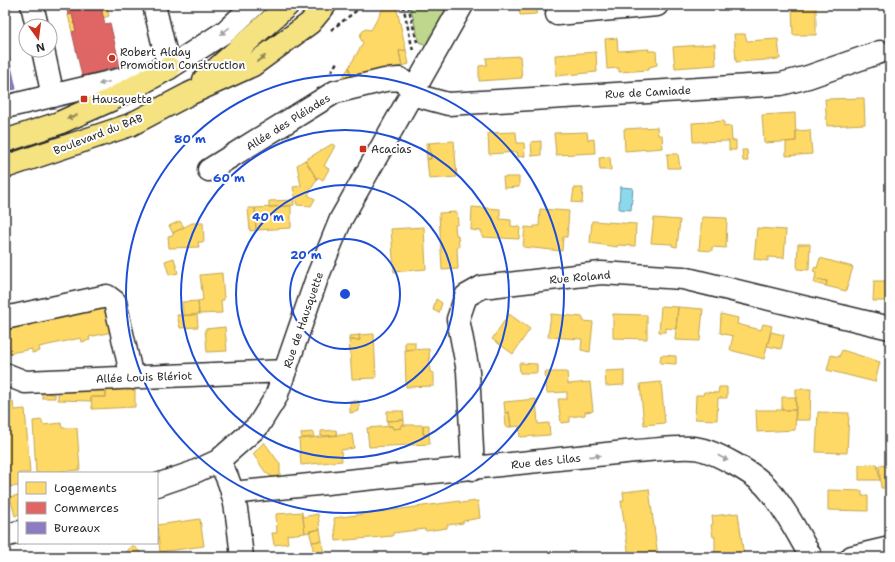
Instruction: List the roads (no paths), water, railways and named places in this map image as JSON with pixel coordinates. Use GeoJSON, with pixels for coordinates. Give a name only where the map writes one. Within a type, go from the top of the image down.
{"type":"FeatureCollection","features":[{"type":"Feature","properties":{"kind":"main road","name":"Boulevard du BAB"},"geometry":{"type":"LineString","coordinates":[[188,94],[288,5]]}},
{"type":"Feature","properties":{"kind":"main road","name":"Boulevard du BAB"},"geometry":{"type":"LineString","coordinates":[[5,167],[130,125],[188,94],[253,65],[310,23],[325,5]]}},
{"type":"Feature","properties":{"kind":"main road"},"geometry":{"type":"LineString","coordinates":[[5,141],[59,123],[111,100],[169,68]]}},
{"type":"Feature","properties":{"kind":"street"},"geometry":{"type":"LineString","coordinates":[[32,5],[35,18]]}},
{"type":"Feature","properties":{"kind":"street"},"geometry":{"type":"LineString","coordinates":[[154,5],[169,68]]}},
{"type":"Feature","properties":{"kind":"street"},"geometry":{"type":"LineString","coordinates":[[5,107],[169,68],[226,31],[254,5]]}},
{"type":"Feature","properties":{"kind":"street","name":"Rue de Hausquette"},"geometry":{"type":"LineString","coordinates":[[158,485],[192,473],[218,461],[258,426],[276,397],[317,278],[341,219],[366,172],[418,85],[462,5]]}},
{"type":"Feature","properties":{"kind":"street"},"geometry":{"type":"LineString","coordinates":[[557,14],[656,5]]}},
{"type":"Feature","properties":{"kind":"street","name":"Rue de Camiade"},"geometry":{"type":"LineString","coordinates":[[418,85],[422,97],[448,104],[781,84],[808,77],[880,52]]}},
{"type":"Feature","properties":{"kind":"street"},"geometry":{"type":"LineString","coordinates":[[44,58],[53,96]]}},
{"type":"Feature","properties":{"kind":"street","name":"Allée des Pléiades"},"geometry":{"type":"LineString","coordinates":[[209,170],[335,92],[385,80],[400,79],[418,85]]}},
{"type":"Feature","properties":{"kind":"street","name":"Rue Roland"},"geometry":{"type":"LineString","coordinates":[[473,469],[468,371],[458,319],[466,296],[482,287],[601,273],[683,278],[890,328]]}},
{"type":"Feature","properties":{"kind":"street"},"geometry":{"type":"LineString","coordinates":[[5,318],[107,296],[115,302],[132,378]]}},
{"type":"Feature","properties":{"kind":"street","name":"Allée Louis Blériot"},"geometry":{"type":"LineString","coordinates":[[5,374],[25,382],[285,371]]}},
{"type":"Feature","properties":{"kind":"street","name":"Rue des Lilas"},"geometry":{"type":"LineString","coordinates":[[232,493],[635,451],[694,448],[713,452],[739,466],[769,488],[794,526],[811,557]]}},
{"type":"Feature","properties":{"kind":"street"},"geometry":{"type":"LineString","coordinates":[[218,461],[224,469],[232,493],[242,557]]}},
{"type":"Feature","properties":{"kind":"street"},"geometry":{"type":"LineString","coordinates":[[5,536],[18,532]]}},
{"type":"Feature","properties":{"kind":"street"},"geometry":{"type":"LineString","coordinates":[[852,557],[890,548]]}},
{"type":"Feature","properties":{"kind":"water"},"geometry":{"type":"Polygon","coordinates":[[[620,187],[633,188],[631,210],[619,209],[620,187]]]}},
{"type":"Feature","properties":{"kind":"place","name":"Robert Alday Promotion Construction"},"geometry":{"type":"Point","coordinates":[112,58]}},
{"type":"Feature","properties":{"kind":"place","name":"Hausquette"},"geometry":{"type":"Point","coordinates":[84,99]}},
{"type":"Feature","properties":{"kind":"place","name":"Acacias"},"geometry":{"type":"Point","coordinates":[363,149]}}]}
